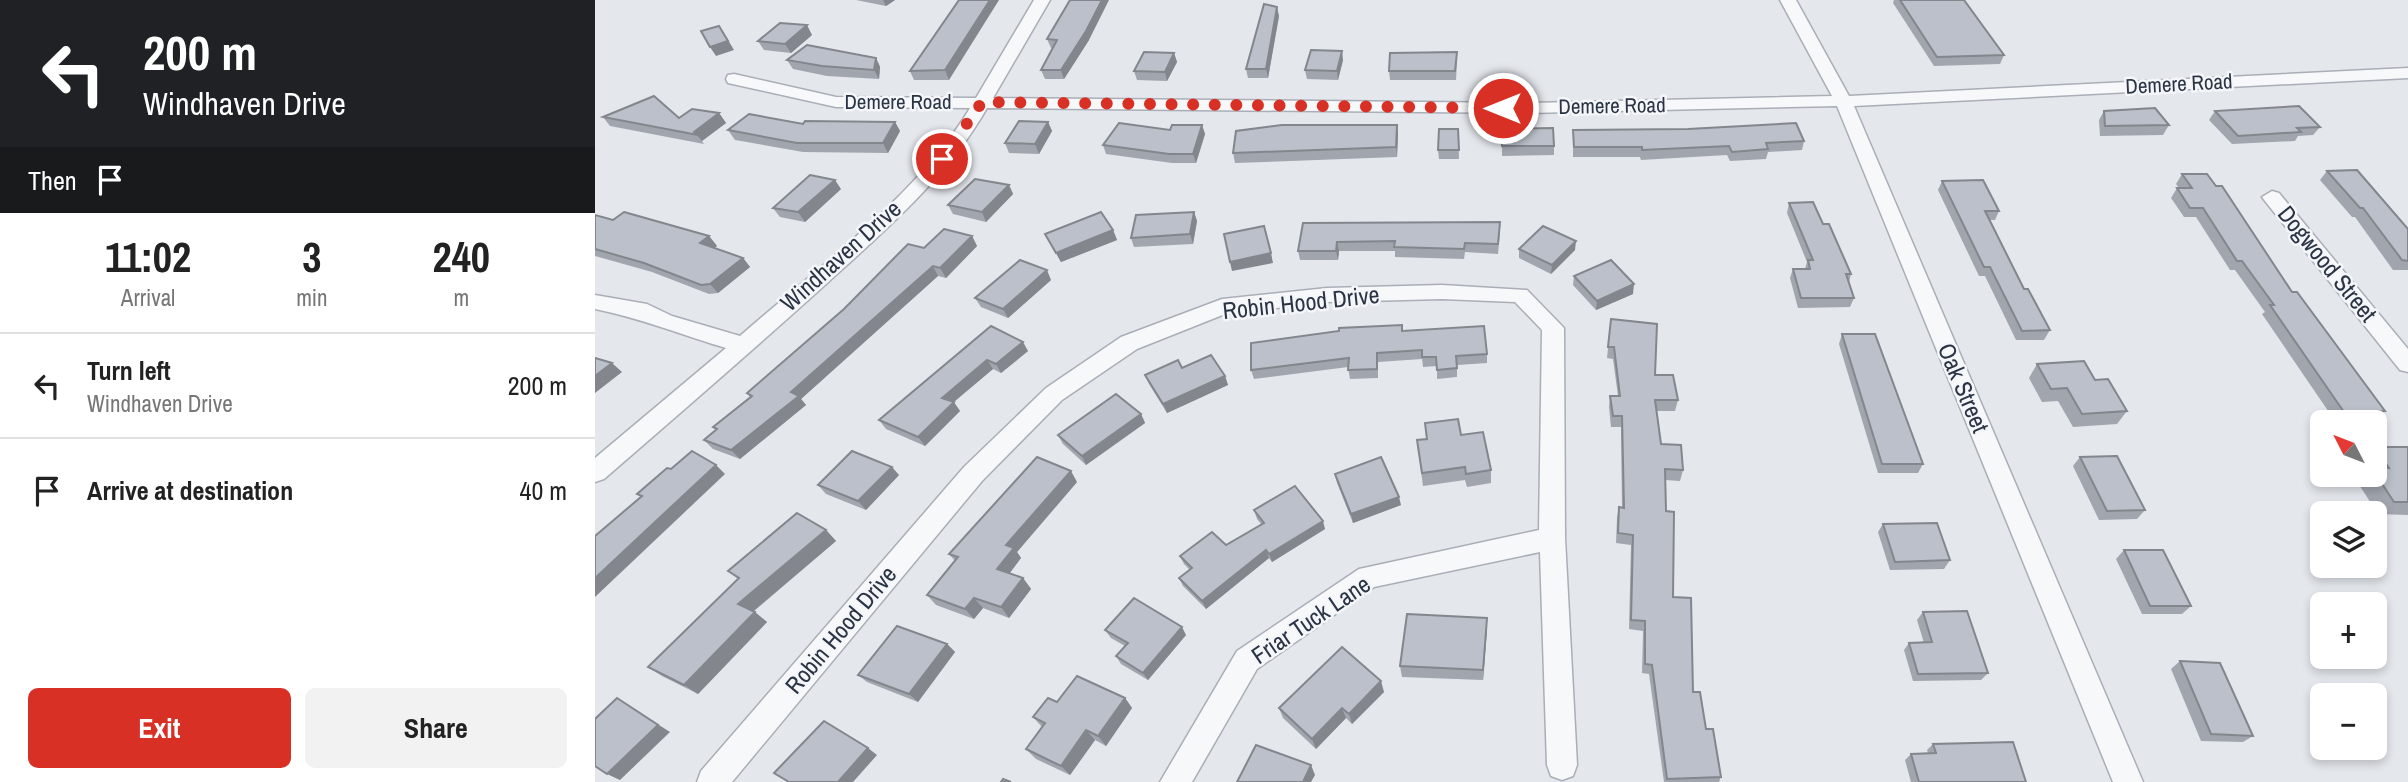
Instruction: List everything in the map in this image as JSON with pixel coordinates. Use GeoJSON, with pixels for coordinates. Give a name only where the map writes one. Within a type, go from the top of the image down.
{"type":"FeatureCollection","features":[{"type":"Feature","properties":{"kind":"street","name":"Windhaven Drive"},"geometry":{"type":"LineString","coordinates":[[595,472],[744,345],[890,215],[942,159],[982,102],[1042,0]]}},
{"type":"Feature","properties":{"kind":"street","name":"Oak Street"},"geometry":{"type":"LineString","coordinates":[[1788,0],[1843,101],[2128,782]]}},
{"type":"Feature","properties":{"kind":"street","name":"Demere Road"},"geometry":{"type":"LineString","coordinates":[[734,79],[836,102],[1529,108],[1843,101],[2408,73]]}},
{"type":"Feature","properties":{"kind":"street","name":"Dogwood Street"},"geometry":{"type":"LineString","coordinates":[[2272,197],[2408,364]]}},
{"type":"Feature","properties":{"kind":"street","name":"Robin Hood Drive"},"geometry":{"type":"LineString","coordinates":[[712,782],[973,474],[1054,394],[1129,343],[1222,307],[1327,295],[1442,292],[1520,295],[1553,328],[1552,538],[1562,765]]}},
{"type":"Feature","properties":{"kind":"street"},"geometry":{"type":"LineString","coordinates":[[595,302],[647,312],[665,322],[744,345]]}},
{"type":"Feature","properties":{"kind":"street","name":"Friar Tuck Lane"},"geometry":{"type":"LineString","coordinates":[[1175,782],[1247,660],[1368,577],[1552,538]]}},
{"type":"Feature","properties":{"kind":"building"},"geometry":{"type":"Polygon","coordinates":[[[959,0],[990,0],[945,70],[910,71],[959,0]]]}},
{"type":"Feature","properties":{"kind":"building"},"geometry":{"type":"Polygon","coordinates":[[[1070,0],[1102,0],[1061,70],[1041,70],[1057,40],[1047,39],[1070,0]]]}},
{"type":"Feature","properties":{"kind":"building"},"geometry":{"type":"Polygon","coordinates":[[[1900,0],[1964,0],[2004,55],[1937,57],[1900,0]]]}},
{"type":"Feature","properties":{"kind":"building"},"geometry":{"type":"Polygon","coordinates":[[[1264,4],[1277,7],[1266,69],[1246,69],[1264,4]]]}},
{"type":"Feature","properties":{"kind":"building"},"geometry":{"type":"Polygon","coordinates":[[[780,23],[807,25],[785,44],[758,41],[780,23]]]}},
{"type":"Feature","properties":{"kind":"building"},"geometry":{"type":"Polygon","coordinates":[[[719,26],[728,41],[710,47],[701,31],[719,26]]]}},
{"type":"Feature","properties":{"kind":"building"},"geometry":{"type":"Polygon","coordinates":[[[807,45],[876,58],[874,70],[787,60],[807,45]]]}},
{"type":"Feature","properties":{"kind":"building"},"geometry":{"type":"Polygon","coordinates":[[[1311,50],[1342,51],[1337,71],[1305,70],[1311,50]]]}},
{"type":"Feature","properties":{"kind":"building"},"geometry":{"type":"Polygon","coordinates":[[[1144,52],[1174,53],[1165,72],[1134,71],[1144,52]]]}},
{"type":"Feature","properties":{"kind":"building"},"geometry":{"type":"Polygon","coordinates":[[[1457,52],[1455,71],[1389,71],[1390,53],[1457,52]]]}},
{"type":"Feature","properties":{"kind":"building"},"geometry":{"type":"Polygon","coordinates":[[[654,96],[679,118],[692,109],[719,113],[694,132],[698,135],[603,117],[654,96]]]}},
{"type":"Feature","properties":{"kind":"building"},"geometry":{"type":"Polygon","coordinates":[[[2299,106],[2320,127],[2297,128],[2301,132],[2238,136],[2215,111],[2299,106]]]}},
{"type":"Feature","properties":{"kind":"building"},"geometry":{"type":"Polygon","coordinates":[[[2155,108],[2169,125],[2105,126],[2104,111],[2155,108]]]}},
{"type":"Feature","properties":{"kind":"building"},"geometry":{"type":"Polygon","coordinates":[[[749,114],[803,124],[805,121],[895,122],[883,143],[797,143],[728,130],[749,114]]]}},
{"type":"Feature","properties":{"kind":"building"},"geometry":{"type":"Polygon","coordinates":[[[1019,121],[1048,122],[1035,144],[1005,143],[1019,121]]]}},
{"type":"Feature","properties":{"kind":"building"},"geometry":{"type":"Polygon","coordinates":[[[1119,123],[1170,130],[1172,125],[1202,125],[1193,154],[1169,154],[1103,145],[1119,123]]]}},
{"type":"Feature","properties":{"kind":"building"},"geometry":{"type":"Polygon","coordinates":[[[1796,123],[1804,141],[1766,143],[1768,149],[1732,152],[1729,146],[1642,150],[1642,147],[1574,147],[1573,130],[1688,129],[1796,123]]]}},
{"type":"Feature","properties":{"kind":"building"},"geometry":{"type":"Polygon","coordinates":[[[1282,125],[1397,125],[1396,147],[1233,153],[1236,131],[1282,125]]]}},
{"type":"Feature","properties":{"kind":"building"},"geometry":{"type":"Polygon","coordinates":[[[1553,128],[1554,146],[1502,146],[1502,129],[1553,128]]]}},
{"type":"Feature","properties":{"kind":"building"},"geometry":{"type":"Polygon","coordinates":[[[1439,129],[1458,129],[1459,150],[1438,150],[1439,129]]]}},
{"type":"Feature","properties":{"kind":"building"},"geometry":{"type":"Polygon","coordinates":[[[2357,170],[2408,229],[2408,261],[2402,260],[2363,208],[2360,208],[2327,171],[2357,170]]]}},
{"type":"Feature","properties":{"kind":"building"},"geometry":{"type":"Polygon","coordinates":[[[2182,174],[2207,174],[2216,186],[2222,186],[2292,292],[2297,292],[2384,410],[2343,410],[2270,305],[2274,305],[2242,261],[2237,261],[2203,208],[2190,208],[2177,188],[2192,188],[2182,174]]]}},
{"type":"Feature","properties":{"kind":"building"},"geometry":{"type":"Polygon","coordinates":[[[810,175],[835,180],[798,212],[773,208],[810,175]]]}},
{"type":"Feature","properties":{"kind":"building"},"geometry":{"type":"Polygon","coordinates":[[[975,179],[1009,185],[982,212],[948,205],[975,179]]]}},
{"type":"Feature","properties":{"kind":"building"},"geometry":{"type":"Polygon","coordinates":[[[1983,180],[1999,211],[1985,211],[2024,289],[2028,289],[2050,330],[2022,331],[1990,267],[1984,267],[1942,181],[1983,180]]]}},
{"type":"Feature","properties":{"kind":"building"},"geometry":{"type":"Polygon","coordinates":[[[1813,202],[1823,224],[1829,224],[1851,274],[1846,274],[1854,298],[1801,298],[1793,269],[1810,269],[1808,260],[1813,260],[1789,203],[1813,202]]]}},
{"type":"Feature","properties":{"kind":"building"},"geometry":{"type":"Polygon","coordinates":[[[624,212],[709,236],[700,243],[743,258],[710,284],[701,285],[644,263],[595,249],[595,215],[613,220],[624,212]]]}},
{"type":"Feature","properties":{"kind":"building"},"geometry":{"type":"Polygon","coordinates":[[[1101,212],[1113,230],[1056,253],[1045,234],[1101,212]]]}},
{"type":"Feature","properties":{"kind":"building"},"geometry":{"type":"Polygon","coordinates":[[[1194,212],[1190,234],[1131,238],[1136,215],[1194,212]]]}},
{"type":"Feature","properties":{"kind":"building"},"geometry":{"type":"Polygon","coordinates":[[[1500,222],[1498,244],[1465,243],[1464,249],[1394,247],[1395,241],[1337,242],[1336,251],[1298,251],[1303,223],[1500,222]]]}},
{"type":"Feature","properties":{"kind":"building"},"geometry":{"type":"Polygon","coordinates":[[[1264,226],[1271,253],[1230,262],[1224,234],[1264,226]]]}},
{"type":"Feature","properties":{"kind":"building"},"geometry":{"type":"Polygon","coordinates":[[[1543,226],[1576,241],[1552,265],[1519,249],[1543,226]]]}},
{"type":"Feature","properties":{"kind":"building"},"geometry":{"type":"Polygon","coordinates":[[[944,229],[972,236],[940,268],[933,266],[791,392],[799,396],[731,450],[704,440],[717,429],[713,427],[752,396],[747,393],[844,309],[908,244],[924,248],[944,229]]]}},
{"type":"Feature","properties":{"kind":"building"},"geometry":{"type":"Polygon","coordinates":[[[1020,260],[1047,270],[1003,309],[975,298],[1020,260]]]}},
{"type":"Feature","properties":{"kind":"building"},"geometry":{"type":"Polygon","coordinates":[[[1611,260],[1634,284],[1597,301],[1574,276],[1611,260]]]}},
{"type":"Feature","properties":{"kind":"building"},"geometry":{"type":"Polygon","coordinates":[[[1611,319],[1657,324],[1655,375],[1673,375],[1678,400],[1655,400],[1661,444],[1681,445],[1683,470],[1665,469],[1666,511],[1674,512],[1673,597],[1691,598],[1693,692],[1700,692],[1706,729],[1713,729],[1721,777],[1667,779],[1652,665],[1645,664],[1645,621],[1631,620],[1633,535],[1618,533],[1619,507],[1624,508],[1622,416],[1613,416],[1610,396],[1620,396],[1614,347],[1608,347],[1611,319]]]}},
{"type":"Feature","properties":{"kind":"building"},"geometry":{"type":"Polygon","coordinates":[[[1402,325],[1402,331],[1484,326],[1487,354],[1456,356],[1457,368],[1437,370],[1436,357],[1422,357],[1422,350],[1377,353],[1377,369],[1348,370],[1349,358],[1251,370],[1251,343],[1339,331],[1339,328],[1402,325]]]}},
{"type":"Feature","properties":{"kind":"building"},"geometry":{"type":"Polygon","coordinates":[[[991,326],[1023,342],[996,364],[987,360],[942,398],[954,402],[918,437],[879,420],[991,326]]]}},
{"type":"Feature","properties":{"kind":"building"},"geometry":{"type":"Polygon","coordinates":[[[1842,334],[1875,334],[1923,464],[1882,464],[1842,334]]]}},
{"type":"Feature","properties":{"kind":"building"},"geometry":{"type":"Polygon","coordinates":[[[1211,355],[1225,376],[1163,404],[1145,375],[1178,360],[1182,368],[1211,355]]]}},
{"type":"Feature","properties":{"kind":"building"},"geometry":{"type":"Polygon","coordinates":[[[595,358],[612,363],[595,376],[595,358]]]}},
{"type":"Feature","properties":{"kind":"building"},"geometry":{"type":"Polygon","coordinates":[[[2084,361],[2095,380],[2108,379],[2127,411],[2082,414],[2067,388],[2051,389],[2037,364],[2084,361]]]}},
{"type":"Feature","properties":{"kind":"building"},"geometry":{"type":"Polygon","coordinates":[[[1116,394],[1141,414],[1082,456],[1058,435],[1116,394]]]}},
{"type":"Feature","properties":{"kind":"building"},"geometry":{"type":"Polygon","coordinates":[[[1458,419],[1461,435],[1483,432],[1491,470],[1466,474],[1465,467],[1422,473],[1417,440],[1427,439],[1425,423],[1458,419]]]}},
{"type":"Feature","properties":{"kind":"building"},"geometry":{"type":"Polygon","coordinates":[[[2387,447],[2408,447],[2408,502],[2394,502],[2384,487],[2387,487],[2387,447]]]}},
{"type":"Feature","properties":{"kind":"building"},"geometry":{"type":"Polygon","coordinates":[[[692,451],[716,465],[595,578],[595,536],[642,496],[637,494],[692,451]]]}},
{"type":"Feature","properties":{"kind":"building"},"geometry":{"type":"Polygon","coordinates":[[[852,451],[892,467],[858,501],[818,485],[852,451]]]}},
{"type":"Feature","properties":{"kind":"building"},"geometry":{"type":"Polygon","coordinates":[[[2117,456],[2145,510],[2107,511],[2080,457],[2117,456]]]}},
{"type":"Feature","properties":{"kind":"building"},"geometry":{"type":"Polygon","coordinates":[[[1037,457],[1071,471],[1006,545],[1014,548],[997,569],[1023,578],[1001,607],[974,598],[965,609],[927,595],[958,557],[949,554],[1037,457]]]}},
{"type":"Feature","properties":{"kind":"building"},"geometry":{"type":"Polygon","coordinates":[[[1381,457],[1399,497],[1351,514],[1335,474],[1381,457]]]}},
{"type":"Feature","properties":{"kind":"building"},"geometry":{"type":"Polygon","coordinates":[[[1295,486],[1323,521],[1269,554],[1266,550],[1202,601],[1179,578],[1192,568],[1180,556],[1212,532],[1226,545],[1264,523],[1254,510],[1295,486]]]}},
{"type":"Feature","properties":{"kind":"building"},"geometry":{"type":"Polygon","coordinates":[[[797,513],[826,530],[738,604],[755,612],[684,685],[648,667],[739,578],[728,571],[797,513]]]}},
{"type":"Feature","properties":{"kind":"building"},"geometry":{"type":"Polygon","coordinates":[[[1937,523],[1950,560],[1895,562],[1883,524],[1937,523]]]}},
{"type":"Feature","properties":{"kind":"building"},"geometry":{"type":"Polygon","coordinates":[[[2124,550],[2163,550],[2191,606],[2150,606],[2124,550]]]}},
{"type":"Feature","properties":{"kind":"building"},"geometry":{"type":"Polygon","coordinates":[[[1134,598],[1182,627],[1143,673],[1116,656],[1128,643],[1105,630],[1134,598]]]}},
{"type":"Feature","properties":{"kind":"building"},"geometry":{"type":"Polygon","coordinates":[[[1967,611],[1988,673],[1918,674],[1909,643],[1932,642],[1923,612],[1967,611]]]}},
{"type":"Feature","properties":{"kind":"building"},"geometry":{"type":"Polygon","coordinates":[[[1407,614],[1487,618],[1483,670],[1400,666],[1407,614]]]}},
{"type":"Feature","properties":{"kind":"building"},"geometry":{"type":"Polygon","coordinates":[[[897,626],[947,644],[909,694],[858,675],[897,626]]]}},
{"type":"Feature","properties":{"kind":"building"},"geometry":{"type":"Polygon","coordinates":[[[1342,647],[1381,681],[1349,714],[1342,708],[1312,739],[1279,708],[1342,647]]]}},
{"type":"Feature","properties":{"kind":"building"},"geometry":{"type":"Polygon","coordinates":[[[2180,661],[2220,663],[2253,736],[2211,734],[2180,661]]]}},
{"type":"Feature","properties":{"kind":"building"},"geometry":{"type":"Polygon","coordinates":[[[1077,676],[1125,698],[1098,736],[1086,730],[1061,766],[1026,749],[1045,723],[1033,717],[1048,698],[1057,702],[1077,676]]]}},
{"type":"Feature","properties":{"kind":"building"},"geometry":{"type":"Polygon","coordinates":[[[617,698],[658,725],[607,774],[595,766],[595,719],[617,698]]]}},
{"type":"Feature","properties":{"kind":"building"},"geometry":{"type":"Polygon","coordinates":[[[824,721],[868,748],[838,782],[789,782],[774,773],[824,721]]]}},
{"type":"Feature","properties":{"kind":"building"},"geometry":{"type":"Polygon","coordinates":[[[2013,742],[2026,782],[1919,782],[1911,754],[1936,753],[1933,744],[2013,742]]]}},
{"type":"Feature","properties":{"kind":"building"},"geometry":{"type":"Polygon","coordinates":[[[1256,745],[1311,765],[1303,782],[1237,782],[1256,745]]]}},
{"type":"Feature","properties":{"kind":"route"},"geometry":{"type":"LineString","coordinates":[[942,159],[970,123],[982,102],[1503,108]]}}]}
